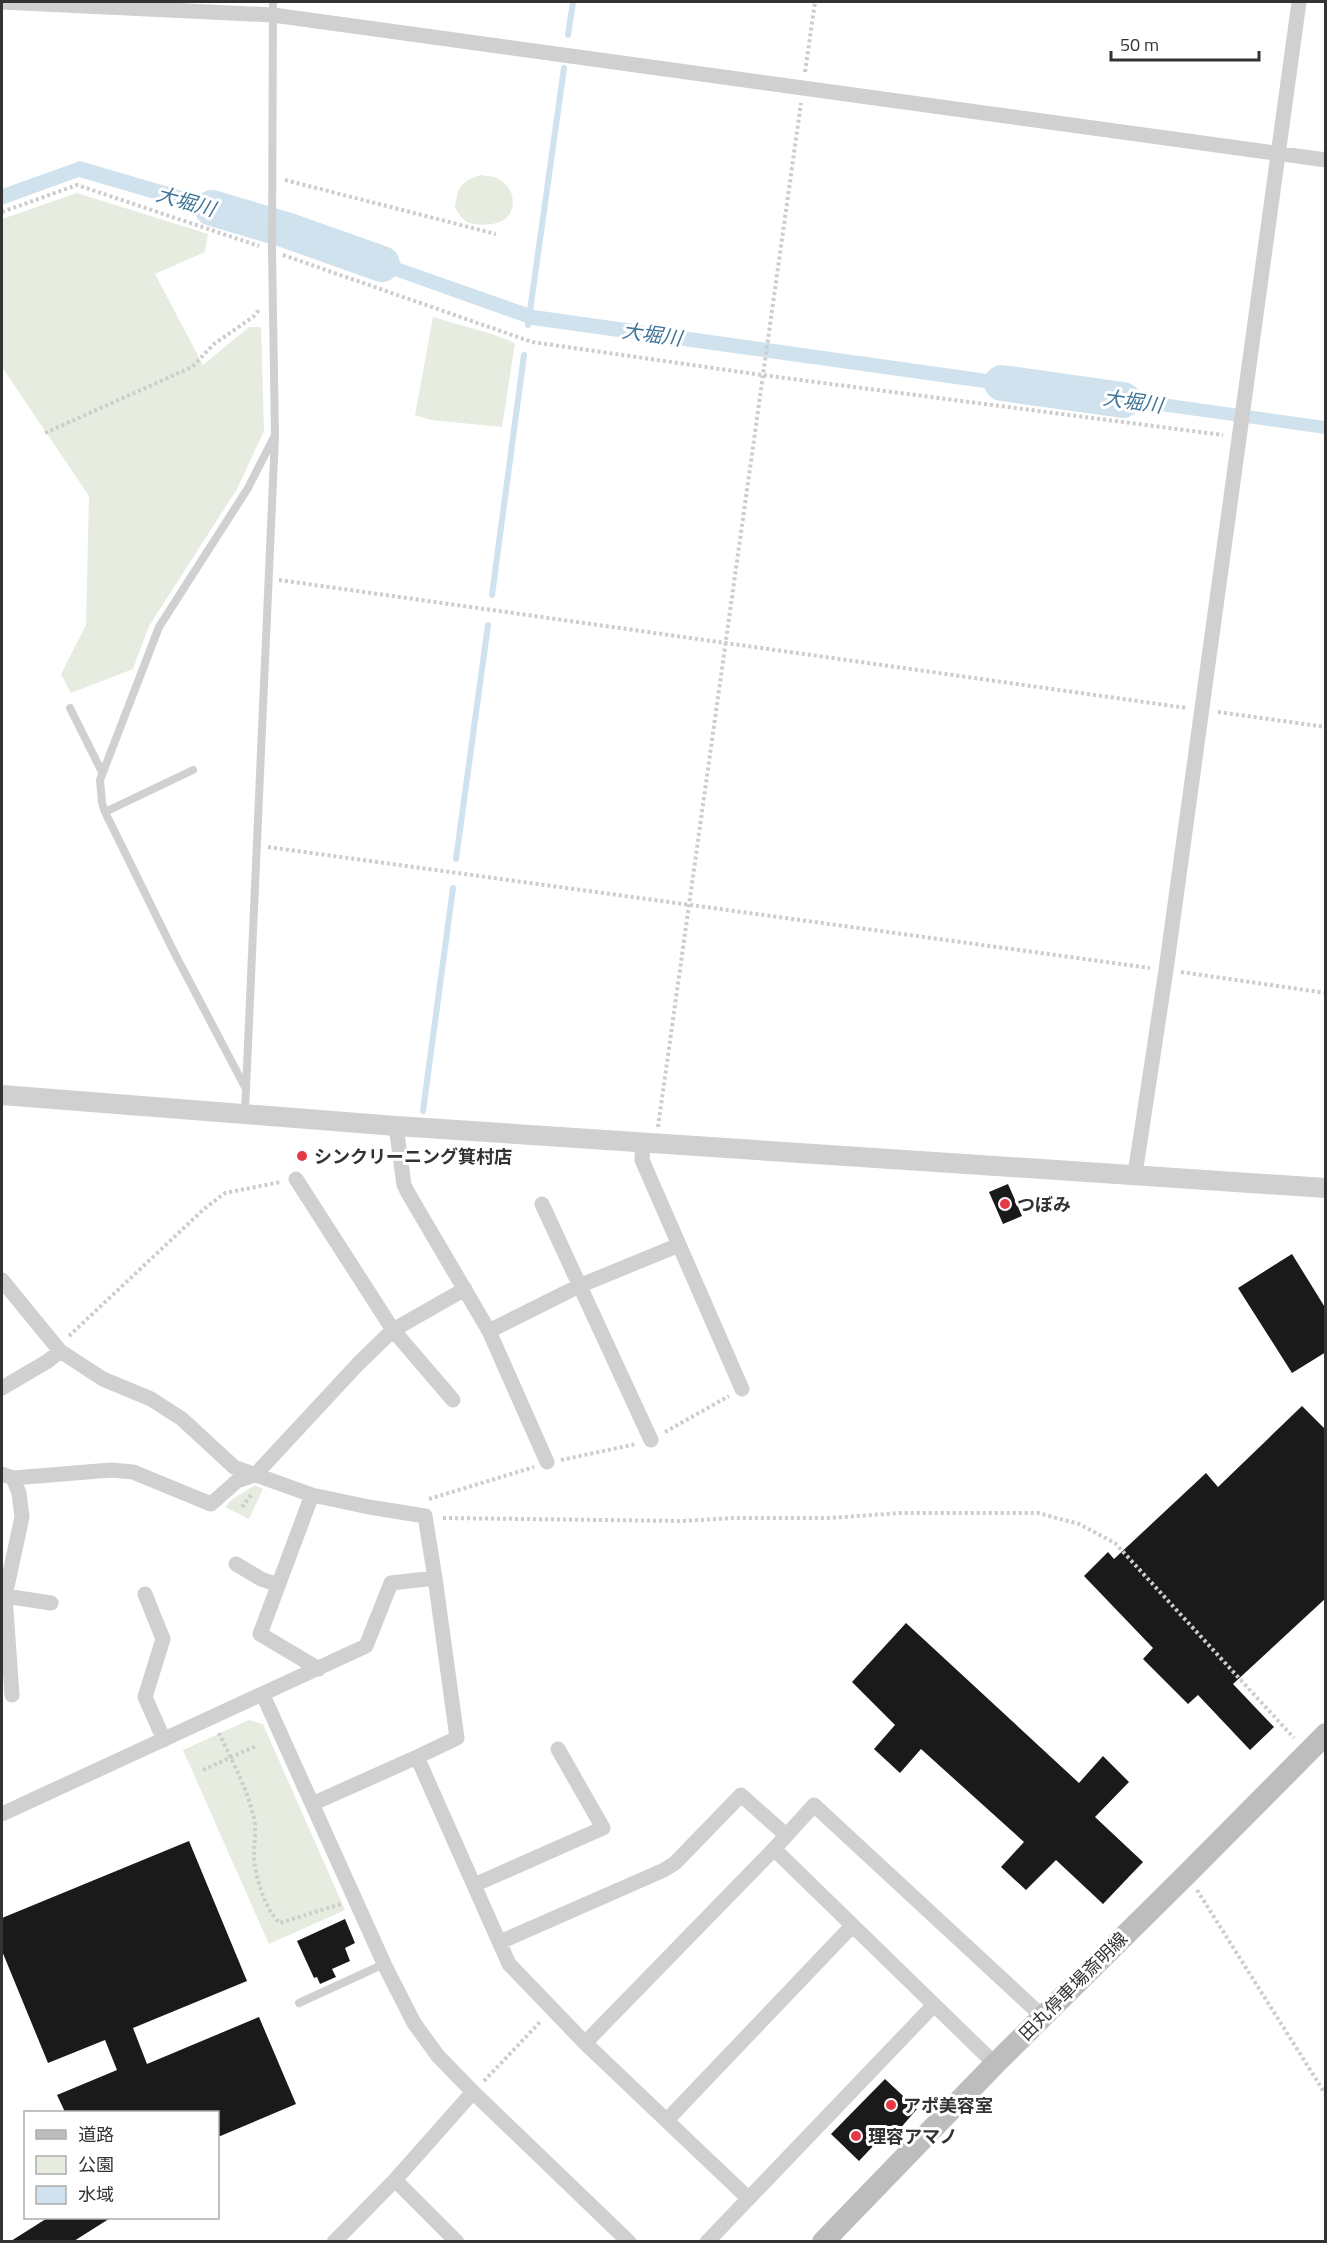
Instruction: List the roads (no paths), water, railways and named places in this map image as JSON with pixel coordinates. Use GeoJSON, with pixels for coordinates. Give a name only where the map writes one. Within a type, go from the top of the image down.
{"type":"FeatureCollection","features":[{"type":"Feature","properties":{"kind":"main road","name":"田丸停車場斎明線"},"geometry":{"type":"LineString","coordinates":[[823,2241],[1042,2016],[1326,1734]]}},
{"type":"Feature","properties":{"kind":"street"},"geometry":{"type":"LineString","coordinates":[[2,2],[273,8],[803,89],[1326,160]]}},
{"type":"Feature","properties":{"kind":"street"},"geometry":{"type":"LineString","coordinates":[[1136,1174],[1206,710],[1244,397],[1299,2]]}},
{"type":"Feature","properties":{"kind":"street"},"geometry":{"type":"LineString","coordinates":[[2,1095],[396,1126],[1326,1188]]}},
{"type":"Feature","properties":{"kind":"street"},"geometry":{"type":"LineString","coordinates":[[396,1126],[404,1185],[489,1332],[547,1462]]}},
{"type":"Feature","properties":{"kind":"street"},"geometry":{"type":"LineString","coordinates":[[649,1142],[642,1160],[742,1389]]}},
{"type":"Feature","properties":{"kind":"street"},"geometry":{"type":"LineString","coordinates":[[296,1179],[393,1330],[453,1400]]}},
{"type":"Feature","properties":{"kind":"street"},"geometry":{"type":"LineString","coordinates":[[542,1204],[651,1440]]}},
{"type":"Feature","properties":{"kind":"street"},"geometry":{"type":"LineString","coordinates":[[489,1332],[579,1286],[679,1245]]}},
{"type":"Feature","properties":{"kind":"street"},"geometry":{"type":"LineString","coordinates":[[2,1280],[60,1351],[103,1379],[151,1399],[182,1419],[234,1467],[312,1495],[425,1516],[458,1738],[312,1804]]}},
{"type":"Feature","properties":{"kind":"street"},"geometry":{"type":"LineString","coordinates":[[7,1476],[111,1470],[133,1472],[211,1504],[237,1481],[255,1475],[358,1364],[393,1330],[465,1289]]}},
{"type":"Feature","properties":{"kind":"street"},"geometry":{"type":"LineString","coordinates":[[2,1388],[48,1361],[60,1351]]}},
{"type":"Feature","properties":{"kind":"street"},"geometry":{"type":"LineString","coordinates":[[7,1476],[20,1493],[22,1516],[3,1596],[12,1695]]}},
{"type":"Feature","properties":{"kind":"street"},"geometry":{"type":"LineString","coordinates":[[312,1495],[260,1634],[319,1669]]}},
{"type":"Feature","properties":{"kind":"street"},"geometry":{"type":"LineString","coordinates":[[236,1564],[261,1579],[279,1585]]}},
{"type":"Feature","properties":{"kind":"street"},"geometry":{"type":"LineString","coordinates":[[2,1814],[366,1646],[391,1583],[435,1578]]}},
{"type":"Feature","properties":{"kind":"street"},"geometry":{"type":"LineString","coordinates":[[145,1594],[163,1639],[145,1697],[164,1740]]}},
{"type":"Feature","properties":{"kind":"street"},"geometry":{"type":"LineString","coordinates":[[3,1596],[51,1603]]}},
{"type":"Feature","properties":{"kind":"street"},"geometry":{"type":"LineString","coordinates":[[263,1695],[384,1964],[419,2031],[438,2056],[473,2092],[629,2241]]}},
{"type":"Feature","properties":{"kind":"street"},"geometry":{"type":"LineString","coordinates":[[474,1885],[603,1828],[558,1749]]}},
{"type":"Feature","properties":{"kind":"street"},"geometry":{"type":"LineString","coordinates":[[417,1757],[509,1964],[585,2043],[748,2198]]}},
{"type":"Feature","properties":{"kind":"street"},"geometry":{"type":"LineString","coordinates":[[500,1942],[664,1870],[675,1863],[741,1795],[786,1835]]}},
{"type":"Feature","properties":{"kind":"street"},"geometry":{"type":"LineString","coordinates":[[585,2043],[774,1849],[813,1805],[1042,2016]]}},
{"type":"Feature","properties":{"kind":"street"},"geometry":{"type":"LineString","coordinates":[[774,1849],[995,2064]]}},
{"type":"Feature","properties":{"kind":"street"},"geometry":{"type":"LineString","coordinates":[[667,2120],[852,1926]]}},
{"type":"Feature","properties":{"kind":"street"},"geometry":{"type":"LineString","coordinates":[[707,2241],[933,2006]]}},
{"type":"Feature","properties":{"kind":"street"},"geometry":{"type":"LineString","coordinates":[[334,2241],[395,2180],[473,2092]]}},
{"type":"Feature","properties":{"kind":"street"},"geometry":{"type":"LineString","coordinates":[[395,2180],[457,2241]]}},
{"type":"Feature","properties":{"kind":"lane"},"geometry":{"type":"LineString","coordinates":[[245,1113],[275,436],[272,295],[273,8]]}},
{"type":"Feature","properties":{"kind":"lane"},"geometry":{"type":"LineString","coordinates":[[246,1090],[105,812],[100,790],[102,772],[159,627],[248,488],[275,436]]}},
{"type":"Feature","properties":{"kind":"lane"},"geometry":{"type":"LineString","coordinates":[[69,708],[102,772]]}},
{"type":"Feature","properties":{"kind":"lane"},"geometry":{"type":"LineString","coordinates":[[105,812],[193,770]]}},
{"type":"Feature","properties":{"kind":"lane"},"geometry":{"type":"LineString","coordinates":[[299,2003],[384,1964]]}},
{"type":"Feature","properties":{"kind":"water"},"geometry":{"type":"Polygon","coordinates":[[[80,161],[258,213],[257,229],[79,177],[2,205],[2,189],[80,161]]]}},
{"type":"Feature","properties":{"kind":"water"},"geometry":{"type":"Polygon","coordinates":[[[288,222],[303,230],[300,243],[286,238],[288,222]]]}},
{"type":"Feature","properties":{"kind":"water"},"geometry":{"type":"Polygon","coordinates":[[[337,241],[534,310],[1051,383],[1049,397],[532,325],[333,254],[337,241]]]}},
{"type":"Feature","properties":{"kind":"water"},"geometry":{"type":"Polygon","coordinates":[[[1077,386],[1325,421],[1325,434],[1074,399],[1077,386]]]}},
{"type":"Feature","properties":{"kind":"waterway"},"geometry":{"type":"LineString","coordinates":[[568,35],[573,2]]}},
{"type":"Feature","properties":{"kind":"waterway"},"geometry":{"type":"LineString","coordinates":[[528,325],[564,68]]}},
{"type":"Feature","properties":{"kind":"waterway","name":"大堀川"},"geometry":{"type":"LineString","coordinates":[[212,208],[286,230],[382,264]]}},
{"type":"Feature","properties":{"kind":"waterway"},"geometry":{"type":"LineString","coordinates":[[492,595],[524,355]]}},
{"type":"Feature","properties":{"kind":"waterway","name":"大堀川"},"geometry":{"type":"LineString","coordinates":[[1002,383],[1123,400]]}},
{"type":"Feature","properties":{"kind":"waterway"},"geometry":{"type":"LineString","coordinates":[[456,859],[488,625]]}},
{"type":"Feature","properties":{"kind":"waterway"},"geometry":{"type":"LineString","coordinates":[[423,1111],[453,888]]}},
{"type":"Feature","properties":{"kind":"place","name":"シンクリーニング箕村店"},"geometry":{"type":"Point","coordinates":[302,1156]}},
{"type":"Feature","properties":{"kind":"place","name":"つぼみ"},"geometry":{"type":"Point","coordinates":[1005,1204]}},
{"type":"Feature","properties":{"kind":"place","name":"アポ美容室"},"geometry":{"type":"Point","coordinates":[891,2105]}},
{"type":"Feature","properties":{"kind":"place","name":"理容アマノ"},"geometry":{"type":"Point","coordinates":[856,2136]}}]}
